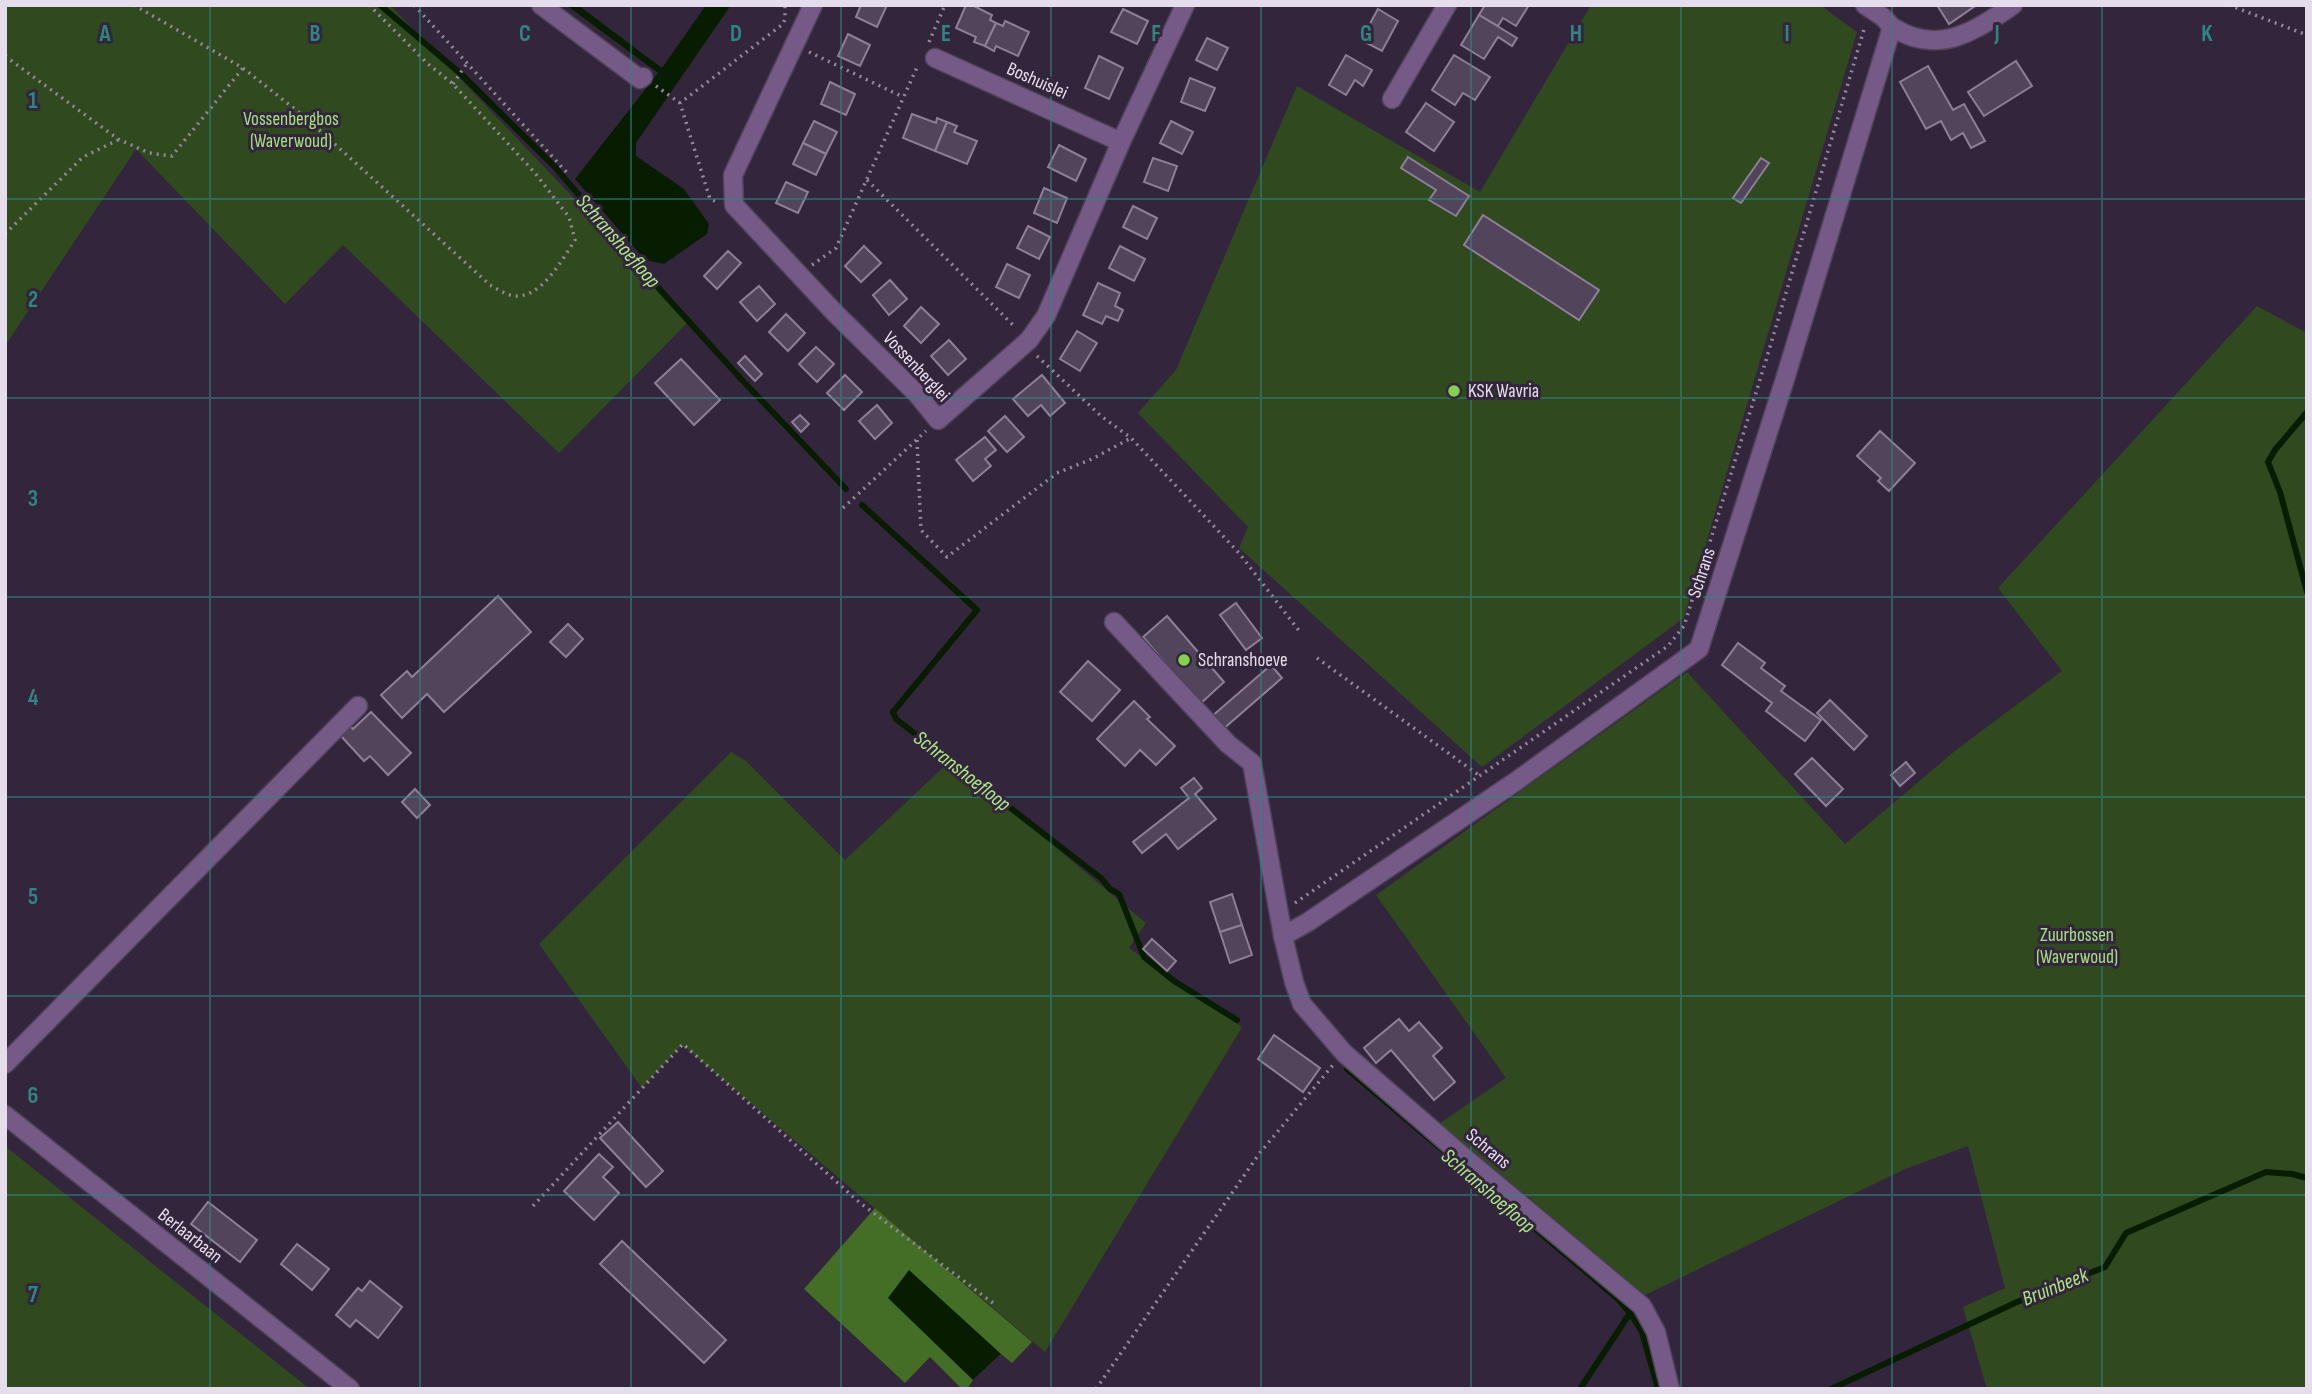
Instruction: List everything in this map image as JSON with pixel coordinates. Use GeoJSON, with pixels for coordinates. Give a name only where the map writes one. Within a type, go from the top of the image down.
{"type":"FeatureCollection","features":[{"type":"Feature","properties":{"kind":"street"},"geometry":{"type":"LineString","coordinates":[[541,5],[640,79],[643,77]]}},
{"type":"Feature","properties":{"kind":"street"},"geometry":{"type":"LineString","coordinates":[[734,205],[733,175],[813,5]]}},
{"type":"Feature","properties":{"kind":"street","name":"Vossenberglei"},"geometry":{"type":"LineString","coordinates":[[734,205],[917,394],[938,420],[1029,340],[1046,316],[1121,142],[1185,5]]}},
{"type":"Feature","properties":{"kind":"street"},"geometry":{"type":"LineString","coordinates":[[1392,99],[1447,5]]}},
{"type":"Feature","properties":{"kind":"street"},"geometry":{"type":"LineString","coordinates":[[1867,7],[1892,27],[1914,38],[1934,40],[1960,37],[1981,27],[2013,5]]}},
{"type":"Feature","properties":{"kind":"street","name":"Schrans"},"geometry":{"type":"LineString","coordinates":[[1283,936],[1308,922],[1515,782],[1699,649],[1786,379],[1892,27]]}},
{"type":"Feature","properties":{"kind":"street","name":"Boshuislei"},"geometry":{"type":"LineString","coordinates":[[926,58],[1121,142]]}},
{"type":"Feature","properties":{"kind":"street","name":"Schrans"},"geometry":{"type":"LineString","coordinates":[[1114,622],[1228,744],[1252,763],[1283,936],[1302,1004],[1344,1053],[1642,1306],[1656,1332],[1670,1389]]}},
{"type":"Feature","properties":{"kind":"street"},"geometry":{"type":"LineString","coordinates":[[5,1064],[358,706]]}},
{"type":"Feature","properties":{"kind":"street","name":"Berlaarbaan"},"geometry":{"type":"LineString","coordinates":[[5,1115],[350,1389]]}},
{"type":"Feature","properties":{"kind":"path"},"geometry":{"type":"LineString","coordinates":[[134,5],[243,68],[306,118],[489,285],[513,296],[531,293],[549,279],[575,240],[569,218],[535,173],[453,84],[428,64],[369,5]]}},
{"type":"Feature","properties":{"kind":"path"},"geometry":{"type":"LineString","coordinates":[[414,5],[569,175]]}},
{"type":"Feature","properties":{"kind":"path"},"geometry":{"type":"LineString","coordinates":[[680,103],[783,24],[785,5]]}},
{"type":"Feature","properties":{"kind":"path"},"geometry":{"type":"LineString","coordinates":[[799,274],[836,248],[904,98],[926,58],[945,5]]}},
{"type":"Feature","properties":{"kind":"path"},"geometry":{"type":"LineString","coordinates":[[2229,5],[2307,35]]}},
{"type":"Feature","properties":{"kind":"path"},"geometry":{"type":"LineString","coordinates":[[1279,914],[1668,646],[1684,626],[1767,357],[1867,7]]}},
{"type":"Feature","properties":{"kind":"path"},"geometry":{"type":"LineString","coordinates":[[795,45],[904,98]]}},
{"type":"Feature","properties":{"kind":"path"},"geometry":{"type":"LineString","coordinates":[[5,56],[118,139],[149,153],[172,156],[243,68]]}},
{"type":"Feature","properties":{"kind":"path"},"geometry":{"type":"LineString","coordinates":[[453,84],[467,63]]}},
{"type":"Feature","properties":{"kind":"path"},"geometry":{"type":"LineString","coordinates":[[643,77],[680,103],[710,200],[734,205]]}},
{"type":"Feature","properties":{"kind":"path"},"geometry":{"type":"LineString","coordinates":[[5,234],[83,157],[118,139]]}},
{"type":"Feature","properties":{"kind":"path"},"geometry":{"type":"LineString","coordinates":[[867,180],[1029,340],[1037,356],[1101,416],[1131,438],[1239,553],[1300,632]]}},
{"type":"Feature","properties":{"kind":"path"},"geometry":{"type":"LineString","coordinates":[[843,508],[938,420]]}},
{"type":"Feature","properties":{"kind":"path"},"geometry":{"type":"LineString","coordinates":[[917,440],[921,530],[947,557],[1057,473],[1092,459],[1131,438]]}},
{"type":"Feature","properties":{"kind":"path"},"geometry":{"type":"LineString","coordinates":[[1317,657],[1480,776]]}},
{"type":"Feature","properties":{"kind":"path"},"geometry":{"type":"LineString","coordinates":[[533,1206],[683,1044],[859,1202],[993,1303]]}},
{"type":"Feature","properties":{"kind":"path"},"geometry":{"type":"LineString","coordinates":[[1096,1389],[1259,1154],[1344,1053]]}},
{"type":"Feature","properties":{"kind":"green space","name":"Vossenbergbos (Waverwoud)"},"geometry":{"type":"Polygon","coordinates":[[[5,5],[390,5],[690,320],[559,453],[343,245],[285,304],[136,149],[5,346],[5,5]]]}},
{"type":"Feature","properties":{"kind":"green space","name":"KSK Wavria"},"geometry":{"type":"Polygon","coordinates":[[[1591,5],[1820,5],[1857,32],[1684,618],[1482,767],[1239,548],[1248,527],[1138,413],[1176,370],[1297,86],[1480,192],[1591,5]]]}},
{"type":"Feature","properties":{"kind":"green space","name":"Zuurbossen (Waverwoud)"},"geometry":{"type":"Polygon","coordinates":[[[2257,306],[2307,333],[2307,1389],[1987,1389],[1963,1307],[2005,1288],[1968,1146],[1905,1169],[1645,1295],[1440,1123],[1506,1078],[1376,895],[1687,672],[1845,844],[1956,750],[2062,671],[1998,588],[2257,306]]]}},
{"type":"Feature","properties":{"kind":"green space"},"geometry":{"type":"Polygon","coordinates":[[[731,752],[746,761],[845,860],[951,760],[1146,923],[1129,948],[1242,1027],[1045,1352],[682,1045],[642,1088],[539,944],[731,752]]]}},
{"type":"Feature","properties":{"kind":"green space"},"geometry":{"type":"Polygon","coordinates":[[[5,1146],[310,1389],[5,1389],[5,1146]]]}},
{"type":"Feature","properties":{"kind":"green space"},"geometry":{"type":"Polygon","coordinates":[[[875,1208],[1032,1342],[1012,1363],[1001,1354],[967,1389],[962,1389],[930,1357],[905,1383],[804,1289],[875,1208]]]}},
{"type":"Feature","properties":{"kind":"shaded area"},"geometry":{"type":"Polygon","coordinates":[[[566,5],[578,5],[662,68],[706,5],[731,5],[636,143],[636,156],[684,189],[709,224],[707,234],[664,264],[645,260],[575,179],[658,73],[566,5]]]}},
{"type":"Feature","properties":{"kind":"shaded area"},"geometry":{"type":"Polygon","coordinates":[[[909,1270],[1001,1354],[973,1380],[888,1298],[909,1270]]]}},
{"type":"Feature","properties":{"kind":"building"},"geometry":{"type":"Polygon","coordinates":[[[861,5],[887,5],[877,27],[856,17],[861,5]]]}},
{"type":"Feature","properties":{"kind":"building"},"geometry":{"type":"Polygon","coordinates":[[[966,5],[972,5],[992,15],[990,20],[996,23],[985,46],[974,42],[976,37],[956,28],[966,5]]]}},
{"type":"Feature","properties":{"kind":"building"},"geometry":{"type":"Polygon","coordinates":[[[1485,5],[1529,5],[1516,26],[1503,18],[1498,26],[1479,15],[1485,5]]]}},
{"type":"Feature","properties":{"kind":"building"},"geometry":{"type":"Polygon","coordinates":[[[1937,5],[1974,5],[1975,6],[1949,24],[1937,5]]]}},
{"type":"Feature","properties":{"kind":"building"},"geometry":{"type":"Polygon","coordinates":[[[1123,9],[1148,21],[1137,44],[1111,32],[1123,9]]]}},
{"type":"Feature","properties":{"kind":"building"},"geometry":{"type":"Polygon","coordinates":[[[1378,9],[1398,21],[1382,51],[1361,40],[1378,9]]]}},
{"type":"Feature","properties":{"kind":"building"},"geometry":{"type":"Polygon","coordinates":[[[1479,15],[1517,38],[1512,46],[1498,37],[1484,59],[1461,45],[1479,15]]]}},
{"type":"Feature","properties":{"kind":"building"},"geometry":{"type":"Polygon","coordinates":[[[1005,21],[1029,32],[1018,56],[996,46],[994,51],[985,46],[996,23],[1003,26],[1005,21]]]}},
{"type":"Feature","properties":{"kind":"building"},"geometry":{"type":"Polygon","coordinates":[[[848,34],[870,45],[860,66],[838,56],[848,34]]]}},
{"type":"Feature","properties":{"kind":"building"},"geometry":{"type":"Polygon","coordinates":[[[1207,38],[1228,48],[1217,70],[1196,60],[1207,38]]]}},
{"type":"Feature","properties":{"kind":"building"},"geometry":{"type":"Polygon","coordinates":[[[1346,55],[1372,70],[1363,86],[1355,80],[1346,95],[1329,85],[1346,55]]]}},
{"type":"Feature","properties":{"kind":"building"},"geometry":{"type":"Polygon","coordinates":[[[1454,55],[1490,77],[1475,100],[1463,93],[1455,105],[1432,90],[1454,55]]]}},
{"type":"Feature","properties":{"kind":"building"},"geometry":{"type":"Polygon","coordinates":[[[1099,56],[1123,68],[1109,99],[1085,88],[1099,56]]]}},
{"type":"Feature","properties":{"kind":"building"},"geometry":{"type":"Polygon","coordinates":[[[2016,61],[2032,86],[1984,116],[1968,92],[2016,61]]]}},
{"type":"Feature","properties":{"kind":"building"},"geometry":{"type":"Polygon","coordinates":[[[1928,66],[1953,110],[1964,104],[1985,141],[1971,148],[1963,133],[1951,140],[1941,121],[1926,129],[1900,82],[1928,66]]]}},
{"type":"Feature","properties":{"kind":"building"},"geometry":{"type":"Polygon","coordinates":[[[1190,78],[1215,88],[1205,111],[1181,102],[1190,78]]]}},
{"type":"Feature","properties":{"kind":"building"},"geometry":{"type":"Polygon","coordinates":[[[830,82],[855,94],[846,115],[821,104],[830,82]]]}},
{"type":"Feature","properties":{"kind":"building"},"geometry":{"type":"Polygon","coordinates":[[[1426,103],[1454,122],[1434,151],[1406,132],[1426,103]]]}},
{"type":"Feature","properties":{"kind":"building"},"geometry":{"type":"Polygon","coordinates":[[[912,114],[936,123],[937,118],[947,122],[935,151],[903,138],[912,114]]]}},
{"type":"Feature","properties":{"kind":"building"},"geometry":{"type":"Polygon","coordinates":[[[814,121],[837,132],[826,154],[803,143],[814,121]]]}},
{"type":"Feature","properties":{"kind":"building"},"geometry":{"type":"Polygon","coordinates":[[[1171,121],[1193,132],[1182,154],[1160,143],[1171,121]]]}},
{"type":"Feature","properties":{"kind":"building"},"geometry":{"type":"Polygon","coordinates":[[[947,122],[957,126],[954,132],[977,141],[967,164],[935,151],[947,122]]]}},
{"type":"Feature","properties":{"kind":"building"},"geometry":{"type":"Polygon","coordinates":[[[803,143],[826,154],[816,175],[793,164],[803,143]]]}},
{"type":"Feature","properties":{"kind":"building"},"geometry":{"type":"Polygon","coordinates":[[[1059,145],[1086,159],[1076,181],[1048,167],[1059,145]]]}},
{"type":"Feature","properties":{"kind":"building"},"geometry":{"type":"Polygon","coordinates":[[[1408,157],[1469,196],[1456,216],[1429,200],[1436,190],[1401,168],[1408,157]]]}},
{"type":"Feature","properties":{"kind":"building"},"geometry":{"type":"Polygon","coordinates":[[[1153,158],[1177,166],[1168,191],[1144,182],[1153,158]]]}},
{"type":"Feature","properties":{"kind":"building"},"geometry":{"type":"Polygon","coordinates":[[[1761,158],[1769,163],[1741,203],[1733,198],[1761,158]]]}},
{"type":"Feature","properties":{"kind":"building"},"geometry":{"type":"Polygon","coordinates":[[[786,182],[808,192],[798,213],[776,203],[786,182]]]}},
{"type":"Feature","properties":{"kind":"building"},"geometry":{"type":"Polygon","coordinates":[[[1044,188],[1067,198],[1057,223],[1034,213],[1044,188]]]}},
{"type":"Feature","properties":{"kind":"building"},"geometry":{"type":"Polygon","coordinates":[[[1133,206],[1157,218],[1147,239],[1123,227],[1133,206]]]}},
{"type":"Feature","properties":{"kind":"building"},"geometry":{"type":"Polygon","coordinates":[[[1483,215],[1599,290],[1579,320],[1464,245],[1483,215]]]}},
{"type":"Feature","properties":{"kind":"building"},"geometry":{"type":"Polygon","coordinates":[[[1028,226],[1050,237],[1039,259],[1017,248],[1028,226]]]}},
{"type":"Feature","properties":{"kind":"building"},"geometry":{"type":"Polygon","coordinates":[[[864,246],[881,263],[861,282],[845,266],[864,246]]]}},
{"type":"Feature","properties":{"kind":"building"},"geometry":{"type":"Polygon","coordinates":[[[1120,246],[1145,259],[1134,281],[1109,268],[1120,246]]]}},
{"type":"Feature","properties":{"kind":"building"},"geometry":{"type":"Polygon","coordinates":[[[728,251],[741,263],[717,289],[704,276],[728,251]]]}},
{"type":"Feature","properties":{"kind":"building"},"geometry":{"type":"Polygon","coordinates":[[[1007,264],[1030,275],[1019,298],[996,287],[1007,264]]]}},
{"type":"Feature","properties":{"kind":"building"},"geometry":{"type":"Polygon","coordinates":[[[890,280],[907,299],[889,315],[873,295],[890,280]]]}},
{"type":"Feature","properties":{"kind":"building"},"geometry":{"type":"Polygon","coordinates":[[[1098,283],[1120,293],[1115,306],[1123,310],[1118,321],[1106,316],[1102,324],[1083,315],[1098,283]]]}},
{"type":"Feature","properties":{"kind":"building"},"geometry":{"type":"Polygon","coordinates":[[[759,286],[775,304],[757,321],[740,302],[759,286]]]}},
{"type":"Feature","properties":{"kind":"building"},"geometry":{"type":"Polygon","coordinates":[[[921,307],[939,324],[921,343],[904,326],[921,307]]]}},
{"type":"Feature","properties":{"kind":"building"},"geometry":{"type":"Polygon","coordinates":[[[786,314],[805,333],[788,351],[769,332],[786,314]]]}},
{"type":"Feature","properties":{"kind":"building"},"geometry":{"type":"Polygon","coordinates":[[[1077,331],[1097,343],[1080,371],[1060,359],[1077,331]]]}},
{"type":"Feature","properties":{"kind":"building"},"geometry":{"type":"Polygon","coordinates":[[[949,340],[966,359],[948,375],[931,356],[949,340]]]}},
{"type":"Feature","properties":{"kind":"building"},"geometry":{"type":"Polygon","coordinates":[[[816,347],[834,364],[817,382],[799,364],[816,347]]]}},
{"type":"Feature","properties":{"kind":"building"},"geometry":{"type":"Polygon","coordinates":[[[745,356],[762,374],[755,381],[738,363],[745,356]]]}},
{"type":"Feature","properties":{"kind":"building"},"geometry":{"type":"Polygon","coordinates":[[[681,359],[720,400],[694,425],[655,383],[681,359]]]}},
{"type":"Feature","properties":{"kind":"building"},"geometry":{"type":"Polygon","coordinates":[[[845,375],[862,392],[844,410],[827,393],[845,375]]]}},
{"type":"Feature","properties":{"kind":"building"},"geometry":{"type":"Polygon","coordinates":[[[1042,375],[1065,403],[1050,416],[1041,405],[1028,416],[1013,399],[1042,375]]]}},
{"type":"Feature","properties":{"kind":"building"},"geometry":{"type":"Polygon","coordinates":[[[877,405],[892,423],[875,439],[859,421],[877,405]]]}},
{"type":"Feature","properties":{"kind":"building"},"geometry":{"type":"Polygon","coordinates":[[[800,415],[809,424],[801,432],[792,422],[800,415]]]}},
{"type":"Feature","properties":{"kind":"building"},"geometry":{"type":"Polygon","coordinates":[[[1005,416],[1024,437],[1007,452],[988,431],[1005,416]]]}},
{"type":"Feature","properties":{"kind":"building"},"geometry":{"type":"Polygon","coordinates":[[[1880,431],[1915,463],[1889,491],[1878,481],[1881,478],[1857,456],[1880,431]]]}},
{"type":"Feature","properties":{"kind":"building"},"geometry":{"type":"Polygon","coordinates":[[[985,437],[996,450],[985,459],[991,466],[973,481],[956,460],[985,437]]]}},
{"type":"Feature","properties":{"kind":"building"},"geometry":{"type":"Polygon","coordinates":[[[498,596],[531,632],[444,712],[427,694],[402,718],[381,695],[407,671],[412,677],[498,596]]]}},
{"type":"Feature","properties":{"kind":"building"},"geometry":{"type":"Polygon","coordinates":[[[1236,603],[1262,638],[1246,650],[1220,615],[1236,603]]]}},
{"type":"Feature","properties":{"kind":"building","name":"Schranshoeve"},"geometry":{"type":"Polygon","coordinates":[[[1167,616],[1224,682],[1200,704],[1143,637],[1167,616]]]}},
{"type":"Feature","properties":{"kind":"building"},"geometry":{"type":"Polygon","coordinates":[[[568,624],[583,639],[566,657],[550,642],[568,624]]]}},
{"type":"Feature","properties":{"kind":"building"},"geometry":{"type":"Polygon","coordinates":[[[1738,643],[1765,663],[1761,668],[1785,686],[1781,691],[1821,720],[1805,741],[1766,711],[1772,703],[1722,665],[1738,643]]]}},
{"type":"Feature","properties":{"kind":"building"},"geometry":{"type":"Polygon","coordinates":[[[1088,661],[1120,690],[1092,721],[1060,692],[1088,661]]]}},
{"type":"Feature","properties":{"kind":"building"},"geometry":{"type":"Polygon","coordinates":[[[1271,665],[1282,678],[1222,730],[1211,717],[1271,665]]]}},
{"type":"Feature","properties":{"kind":"building"},"geometry":{"type":"Polygon","coordinates":[[[1830,700],[1867,736],[1854,750],[1817,713],[1830,700]]]}},
{"type":"Feature","properties":{"kind":"building"},"geometry":{"type":"Polygon","coordinates":[[[1134,701],[1150,717],[1147,719],[1175,746],[1156,765],[1140,750],[1125,766],[1097,739],[1134,701]]]}},
{"type":"Feature","properties":{"kind":"building"},"geometry":{"type":"Polygon","coordinates":[[[371,712],[411,753],[388,775],[370,756],[364,761],[340,735],[350,726],[353,729],[371,712]]]}},
{"type":"Feature","properties":{"kind":"building"},"geometry":{"type":"Polygon","coordinates":[[[1812,758],[1843,789],[1826,806],[1795,774],[1812,758]]]}},
{"type":"Feature","properties":{"kind":"building"},"geometry":{"type":"Polygon","coordinates":[[[1906,762],[1915,773],[1900,786],[1891,775],[1906,762]]]}},
{"type":"Feature","properties":{"kind":"building"},"geometry":{"type":"Polygon","coordinates":[[[1194,778],[1202,788],[1195,794],[1216,819],[1178,849],[1166,834],[1142,853],[1133,842],[1189,798],[1181,788],[1194,778]]]}},
{"type":"Feature","properties":{"kind":"building"},"geometry":{"type":"Polygon","coordinates":[[[415,789],[430,805],[417,818],[402,802],[415,789]]]}},
{"type":"Feature","properties":{"kind":"building"},"geometry":{"type":"Polygon","coordinates":[[[1232,894],[1242,925],[1220,932],[1210,902],[1232,894]]]}},
{"type":"Feature","properties":{"kind":"building"},"geometry":{"type":"Polygon","coordinates":[[[1242,925],[1252,955],[1230,963],[1220,932],[1242,925]]]}},
{"type":"Feature","properties":{"kind":"building"},"geometry":{"type":"Polygon","coordinates":[[[1152,939],[1176,961],[1167,971],[1143,949],[1152,939]]]}},
{"type":"Feature","properties":{"kind":"building"},"geometry":{"type":"Polygon","coordinates":[[[1399,1019],[1409,1031],[1419,1022],[1442,1048],[1433,1056],[1455,1082],[1434,1100],[1391,1050],[1376,1063],[1364,1048],[1399,1019]]]}},
{"type":"Feature","properties":{"kind":"building"},"geometry":{"type":"Polygon","coordinates":[[[1274,1035],[1320,1068],[1303,1092],[1258,1059],[1274,1035]]]}},
{"type":"Feature","properties":{"kind":"building"},"geometry":{"type":"Polygon","coordinates":[[[618,1122],[663,1171],[646,1187],[600,1138],[618,1122]]]}},
{"type":"Feature","properties":{"kind":"building"},"geometry":{"type":"Polygon","coordinates":[[[599,1154],[613,1167],[603,1177],[619,1193],[594,1220],[564,1191],[599,1154]]]}},
{"type":"Feature","properties":{"kind":"building"},"geometry":{"type":"Polygon","coordinates":[[[208,1202],[257,1240],[240,1262],[191,1224],[208,1202]]]}},
{"type":"Feature","properties":{"kind":"building"},"geometry":{"type":"Polygon","coordinates":[[[622,1241],[726,1340],[704,1363],[600,1264],[622,1241]]]}},
{"type":"Feature","properties":{"kind":"building"},"geometry":{"type":"Polygon","coordinates":[[[297,1244],[329,1269],[312,1290],[281,1264],[297,1244]]]}},
{"type":"Feature","properties":{"kind":"building"},"geometry":{"type":"Polygon","coordinates":[[[370,1281],[402,1307],[378,1338],[356,1320],[350,1327],[336,1315],[358,1288],[362,1291],[370,1281]]]}},
{"type":"Feature","properties":{"kind":"waterway","name":"Schranshoefloop"},"geometry":{"type":"LineString","coordinates":[[380,5],[461,74],[554,166],[663,293],[846,489]]}},
{"type":"Feature","properties":{"kind":"waterway","name":"Bruinbeek"},"geometry":{"type":"LineString","coordinates":[[2307,412],[2268,462],[2280,492],[2307,592]]}},
{"type":"Feature","properties":{"kind":"waterway","name":"Schranshoefloop"},"geometry":{"type":"LineString","coordinates":[[862,505],[977,610],[893,712],[896,719],[1119,894],[1144,957],[1174,981],[1237,1020]]}},
{"type":"Feature","properties":{"kind":"waterway","name":"Schranshoefloop"},"geometry":{"type":"LineString","coordinates":[[1347,1069],[1618,1299],[1630,1313]]}},
{"type":"Feature","properties":{"kind":"waterway","name":"Bruinbeek"},"geometry":{"type":"LineString","coordinates":[[1831,1389],[2017,1302],[2105,1267],[2126,1233],[2266,1172],[2307,1178]]}},
{"type":"Feature","properties":{"kind":"waterway","name":"Bruinbeek"},"geometry":{"type":"LineString","coordinates":[[1580,1389],[1630,1313],[1642,1332],[1658,1389]]}},
{"type":"Feature","properties":{"kind":"place","name":"KSK Wavria"},"geometry":{"type":"Point","coordinates":[1454,391]}},
{"type":"Feature","properties":{"kind":"place","name":"Schranshoeve"},"geometry":{"type":"Point","coordinates":[1184,660]}}]}
